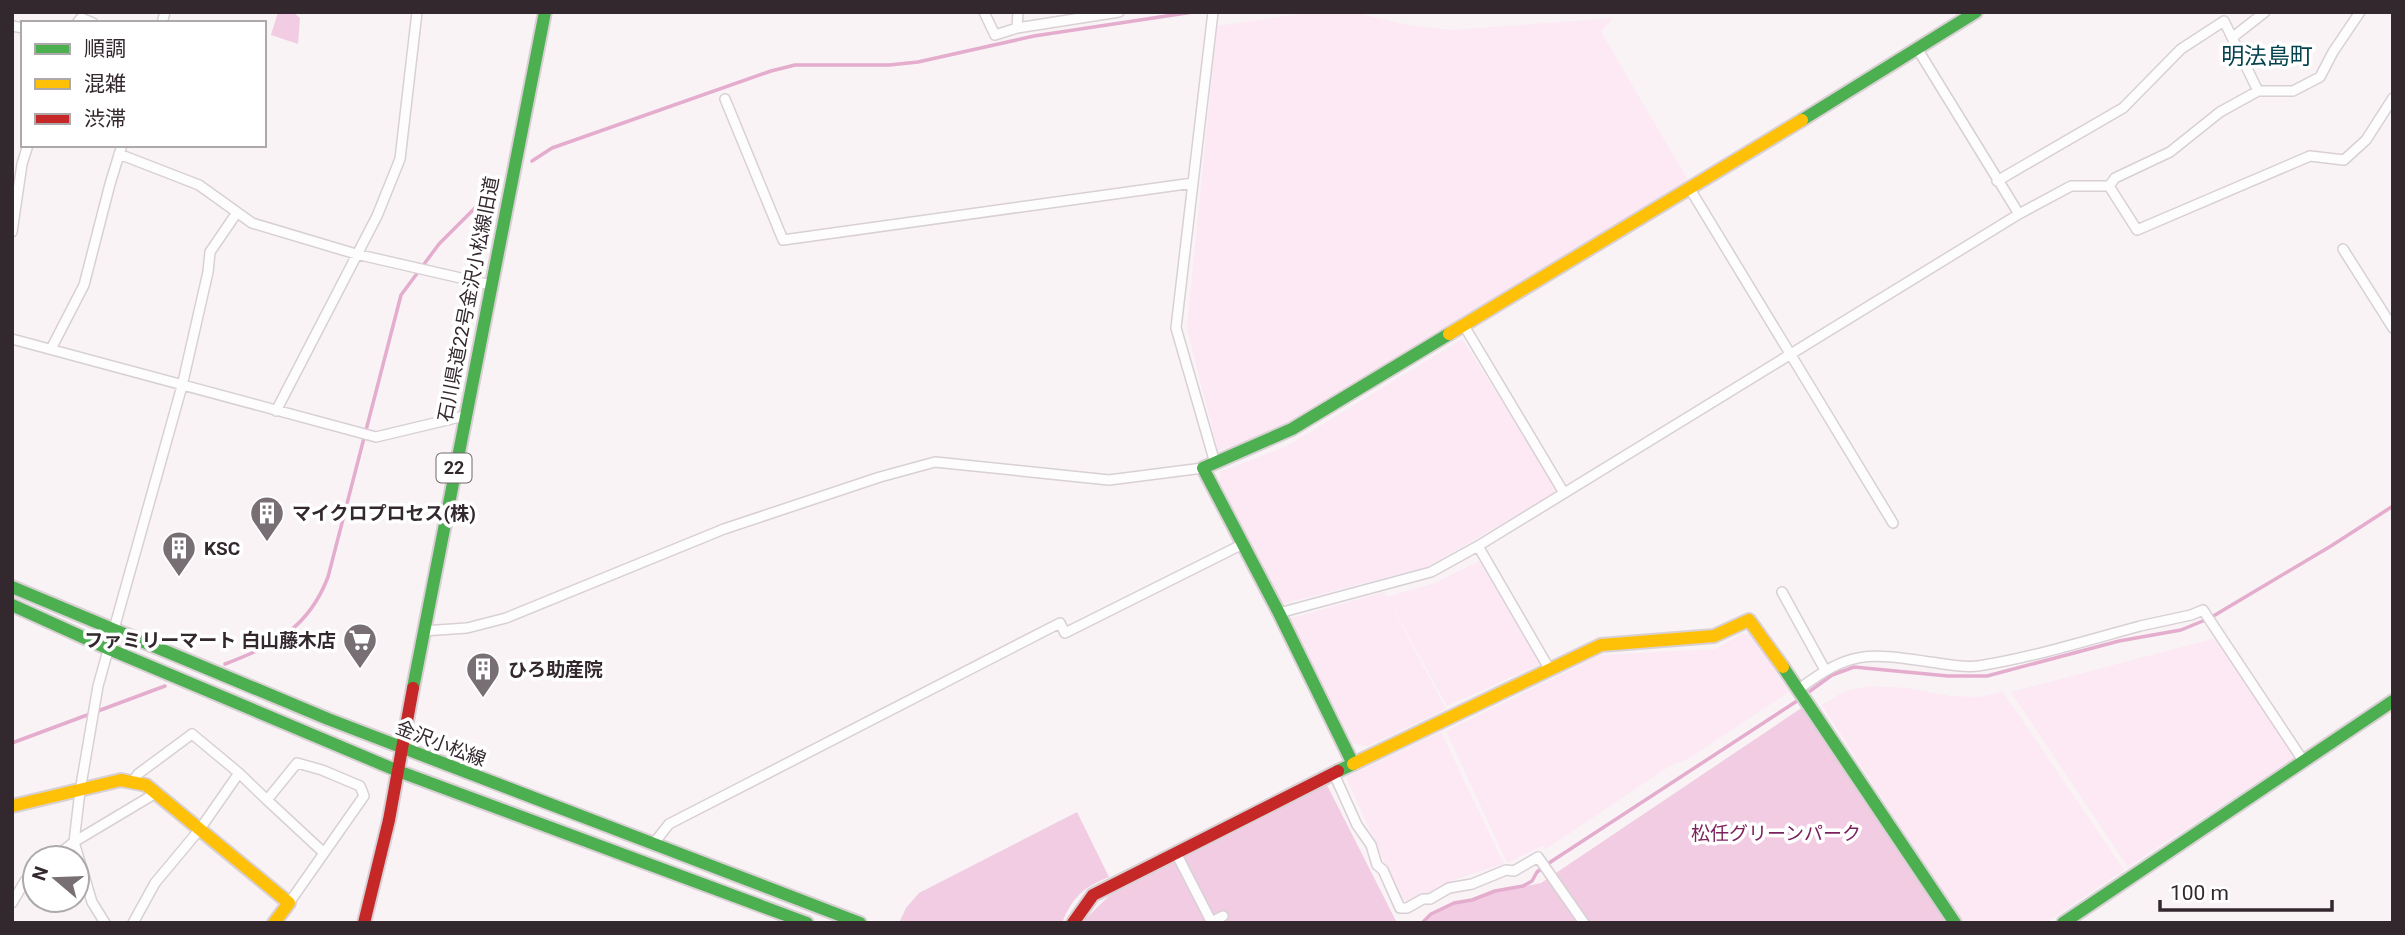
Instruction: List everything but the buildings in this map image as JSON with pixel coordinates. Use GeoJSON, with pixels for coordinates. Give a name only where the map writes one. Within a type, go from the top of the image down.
{"type":"FeatureCollection","features":[{"type":"Feature","properties":{"kind":"street"},"geometry":{"type":"LineString","coordinates":[[275,411],[377,216],[400,159],[417,12]]}},
{"type":"Feature","properties":{"kind":"street","name":"石川県道22号金沢小松線旧道"},"geometry":{"type":"LineString","coordinates":[[365,923],[398,771],[464,416],[545,12]]}},
{"type":"Feature","properties":{"kind":"street"},"geometry":{"type":"LineString","coordinates":[[984,12],[995,35],[1017,28],[1119,12]]}},
{"type":"Feature","properties":{"kind":"street"},"geometry":{"type":"LineString","coordinates":[[1017,28],[1018,12]]}},
{"type":"Feature","properties":{"kind":"street"},"geometry":{"type":"LineString","coordinates":[[1213,12],[1176,328],[1209,465],[1241,545],[1279,613],[1353,764]]}},
{"type":"Feature","properties":{"kind":"street"},"geometry":{"type":"LineString","coordinates":[[423,631],[467,628],[506,618],[724,529],[880,477],[935,462],[1109,480],[1209,465],[1292,429],[1918,50],[1976,12]]}},
{"type":"Feature","properties":{"kind":"street"},"geometry":{"type":"LineString","coordinates":[[2233,37],[2265,12]]}},
{"type":"Feature","properties":{"kind":"street"},"geometry":{"type":"LineString","coordinates":[[2109,186],[2115,178],[2170,152],[2220,111],[2258,91],[2293,91],[2320,76],[2360,12]]}},
{"type":"Feature","properties":{"kind":"street"},"geometry":{"type":"LineString","coordinates":[[1997,181],[2123,108],[2181,49],[2222,17],[2258,91]]}},
{"type":"Feature","properties":{"kind":"street"},"geometry":{"type":"LineString","coordinates":[[1918,50],[2019,214]]}},
{"type":"Feature","properties":{"kind":"street"},"geometry":{"type":"LineString","coordinates":[[2109,186],[2137,230],[2310,156],[2344,160],[2366,140],[2393,98]]}},
{"type":"Feature","properties":{"kind":"street"},"geometry":{"type":"LineString","coordinates":[[725,99],[783,240],[1193,183]]}},
{"type":"Feature","properties":{"kind":"street"},"geometry":{"type":"LineString","coordinates":[[12,232],[22,164],[27,147]]}},
{"type":"Feature","properties":{"kind":"street"},"geometry":{"type":"LineString","coordinates":[[51,349],[84,285],[121,150],[198,185],[252,223],[356,254],[491,285]]}},
{"type":"Feature","properties":{"kind":"street"},"geometry":{"type":"LineString","coordinates":[[1279,613],[1431,572],[1478,546],[2019,214],[2071,186],[2109,186]]}},
{"type":"Feature","properties":{"kind":"street"},"geometry":{"type":"LineString","coordinates":[[1690,189],[1892,523]]}},
{"type":"Feature","properties":{"kind":"street"},"geometry":{"type":"LineString","coordinates":[[105,923],[92,902],[74,842],[96,697],[182,386],[208,272],[210,251],[236,214]]}},
{"type":"Feature","properties":{"kind":"street"},"geometry":{"type":"LineString","coordinates":[[2343,248],[2393,328]]}},
{"type":"Feature","properties":{"kind":"street"},"geometry":{"type":"LineString","coordinates":[[1463,324],[1564,493]]}},
{"type":"Feature","properties":{"kind":"street"},"geometry":{"type":"LineString","coordinates":[[12,339],[376,437],[464,416]]}},
{"type":"Feature","properties":{"kind":"street"},"geometry":{"type":"LineString","coordinates":[[654,843],[669,824],[1060,623],[1065,633],[1241,545]]}},
{"type":"Feature","properties":{"kind":"street"},"geometry":{"type":"LineString","coordinates":[[1478,546],[1550,670]]}},
{"type":"Feature","properties":{"kind":"street","name":"金沢小松線"},"geometry":{"type":"LineString","coordinates":[[12,587],[114,633],[402,749],[860,923]]}},
{"type":"Feature","properties":{"kind":"street"},"geometry":{"type":"LineString","coordinates":[[1782,592],[1825,670]]}},
{"type":"Feature","properties":{"kind":"street","name":"金沢小松線"},"geometry":{"type":"LineString","coordinates":[[12,605],[398,771],[807,923]]}},
{"type":"Feature","properties":{"kind":"street"},"geometry":{"type":"LineString","coordinates":[[1803,694],[1825,670],[1849,659],[1868,655],[1975,666],[2005,661],[2140,625],[2168,621],[2203,610],[2304,762]]}},
{"type":"Feature","properties":{"kind":"street"},"geometry":{"type":"LineString","coordinates":[[1073,923],[1093,895],[1353,764],[1601,645],[1714,636],[1749,620],[1803,694],[1955,923]]}},
{"type":"Feature","properties":{"kind":"street"},"geometry":{"type":"LineString","coordinates":[[2063,923],[2393,701]]}},
{"type":"Feature","properties":{"kind":"street"},"geometry":{"type":"LineString","coordinates":[[133,781],[138,774],[192,734],[323,852]]}},
{"type":"Feature","properties":{"kind":"street"},"geometry":{"type":"LineString","coordinates":[[267,800],[297,763],[360,786],[363,796],[275,922]]}},
{"type":"Feature","properties":{"kind":"street"},"geometry":{"type":"LineString","coordinates":[[133,923],[155,883],[200,830],[239,774]]}},
{"type":"Feature","properties":{"kind":"street"},"geometry":{"type":"LineString","coordinates":[[1334,774],[1400,908],[1430,899],[1449,888],[1472,884],[1506,870],[1514,871],[1538,857],[1584,923]]}},
{"type":"Feature","properties":{"kind":"street"},"geometry":{"type":"LineString","coordinates":[[12,806],[121,780],[146,785],[289,903]]}},
{"type":"Feature","properties":{"kind":"street"},"geometry":{"type":"LineString","coordinates":[[72,844],[156,793]]}},
{"type":"Feature","properties":{"kind":"street"},"geometry":{"type":"LineString","coordinates":[[1176,853],[1211,922],[1223,916]]}},
{"type":"Feature","properties":{"kind":"street"},"geometry":{"type":"LineString","coordinates":[[12,903],[21,886]]}},
{"type":"Feature","properties":{"kind":"shaded area"},"geometry":{"type":"Polygon","coordinates":[[[1312,12],[1352,12],[1409,25],[1452,30],[1613,18],[1601,32],[1688,180],[1275,431],[1218,451],[1187,328],[1217,26],[1312,12]]]}},
{"type":"Feature","properties":{"kind":"shaded area"},"geometry":{"type":"Polygon","coordinates":[[[1462,339],[1557,487],[1555,493],[1427,567],[1282,604],[1220,483],[1220,472],[1287,446],[1462,339]]]}},
{"type":"Feature","properties":{"kind":"shaded area"},"geometry":{"type":"Polygon","coordinates":[[[1479,561],[1543,663],[1447,706],[1387,597],[1435,583],[1479,561]]]}},
{"type":"Feature","properties":{"kind":"shaded area"},"geometry":{"type":"Polygon","coordinates":[[[1384,592],[1446,709],[1368,746],[1353,744],[1289,619],[1384,592]]]}},
{"type":"Feature","properties":{"kind":"shaded area"},"geometry":{"type":"Polygon","coordinates":[[[1742,634],[1752,634],[1789,692],[1688,759],[1671,765],[1546,849],[1542,846],[1507,863],[1446,731],[1601,655],[1715,649],[1742,634]]]}},
{"type":"Feature","properties":{"kind":"shaded area"},"geometry":{"type":"Polygon","coordinates":[[[2216,638],[2295,757],[2128,867],[2011,692],[2216,638]]]}},
{"type":"Feature","properties":{"kind":"shaded area"},"geometry":{"type":"Polygon","coordinates":[[[1870,686],[1907,688],[1950,696],[1979,697],[2003,692],[2124,870],[2045,923],[1962,923],[1822,705],[1845,691],[1870,686]]]}},
{"type":"Feature","properties":{"kind":"shaded area"},"geometry":{"type":"Polygon","coordinates":[[[1441,732],[1504,864],[1456,879],[1410,902],[1400,898],[1346,777],[1441,732]]]}},
{"type":"Feature","properties":{"kind":"green space"},"geometry":{"type":"Polygon","coordinates":[[[278,12],[293,12],[300,18],[298,44],[271,35],[278,12]]]}},
{"type":"Feature","properties":{"kind":"green space","name":"松任グリーンパーク"},"geometry":{"type":"Polygon","coordinates":[[[1803,707],[1949,923],[1419,923],[1449,905],[1541,883],[1803,707]]]}},
{"type":"Feature","properties":{"kind":"green space"},"geometry":{"type":"Polygon","coordinates":[[[1327,785],[1397,923],[1081,923],[1109,896],[1327,785]]]}},
{"type":"Feature","properties":{"kind":"green space"},"geometry":{"type":"Polygon","coordinates":[[[1077,812],[1109,877],[1080,894],[1070,906],[1062,923],[899,923],[906,908],[919,893],[1077,812]]]}},
{"type":"Feature","properties":{"kind":"waterway"},"geometry":{"type":"LineString","coordinates":[[532,161],[552,148],[795,65],[889,65],[918,62],[1034,36],[1193,12]]}},
{"type":"Feature","properties":{"kind":"waterway"},"geometry":{"type":"LineString","coordinates":[[225,664],[259,650],[287,633],[300,622],[320,595],[328,577],[401,295],[439,244],[476,207],[492,196]]}},
{"type":"Feature","properties":{"kind":"waterway"},"geometry":{"type":"LineString","coordinates":[[1806,694],[1832,675],[1854,667],[1948,676],[1987,676],[2119,641],[2181,630],[2210,618],[2393,506]]}},
{"type":"Feature","properties":{"kind":"waterway"},"geometry":{"type":"LineString","coordinates":[[12,743],[165,686]]}},
{"type":"Feature","properties":{"kind":"waterway"},"geometry":{"type":"LineString","coordinates":[[1422,923],[1431,914],[1454,903],[1523,886],[1532,881],[1537,872],[1552,861],[1800,699]]}},
{"type":"Feature","properties":{"kind":"traffic: fast"},"geometry":{"type":"LineString","coordinates":[[413,688],[545,12]]}},
{"type":"Feature","properties":{"kind":"traffic: fast"},"geometry":{"type":"LineString","coordinates":[[1802,120],[1976,12]]}},
{"type":"Feature","properties":{"kind":"traffic: fast"},"geometry":{"type":"LineString","coordinates":[[1338,771],[1353,764],[1279,613],[1203,468],[1292,429],[1449,334]]}},
{"type":"Feature","properties":{"kind":"traffic: fast"},"geometry":{"type":"LineString","coordinates":[[12,587],[328,719],[860,923]]}},
{"type":"Feature","properties":{"kind":"traffic: fast"},"geometry":{"type":"LineString","coordinates":[[12,605],[398,771],[807,923]]}},
{"type":"Feature","properties":{"kind":"traffic: fast"},"geometry":{"type":"LineString","coordinates":[[1783,667],[1955,923]]}},
{"type":"Feature","properties":{"kind":"traffic: fast"},"geometry":{"type":"LineString","coordinates":[[2063,923],[2393,701]]}},
{"type":"Feature","properties":{"kind":"traffic: slow"},"geometry":{"type":"LineString","coordinates":[[1449,334],[1802,120]]}},
{"type":"Feature","properties":{"kind":"traffic: slow"},"geometry":{"type":"LineString","coordinates":[[1353,764],[1601,645],[1714,636],[1749,620],[1783,667]]}},
{"type":"Feature","properties":{"kind":"traffic: slow"},"geometry":{"type":"LineString","coordinates":[[12,806],[121,780],[146,785],[289,903],[274,923]]}},
{"type":"Feature","properties":{"kind":"traffic: jam"},"geometry":{"type":"LineString","coordinates":[[364,923],[389,820],[413,688]]}},
{"type":"Feature","properties":{"kind":"traffic: jam"},"geometry":{"type":"LineString","coordinates":[[1073,923],[1093,895],[1338,771]]}},
{"type":"Feature","properties":{"kind":"place","name":"マイクロプロセス(株)"},"geometry":{"type":"Point","coordinates":[267,543]}},
{"type":"Feature","properties":{"kind":"place","name":"KSC"},"geometry":{"type":"Point","coordinates":[179,578]}},
{"type":"Feature","properties":{"kind":"place","name":"ファミリーマート 白山藤木店"},"geometry":{"type":"Point","coordinates":[360,670]}},
{"type":"Feature","properties":{"kind":"place","name":"ひろ助産院"},"geometry":{"type":"Point","coordinates":[483,699]}},
{"type":"Feature","properties":{"kind":"district","name":"明法島町"},"geometry":{"type":"Point","coordinates":[2267,56]}}]}
